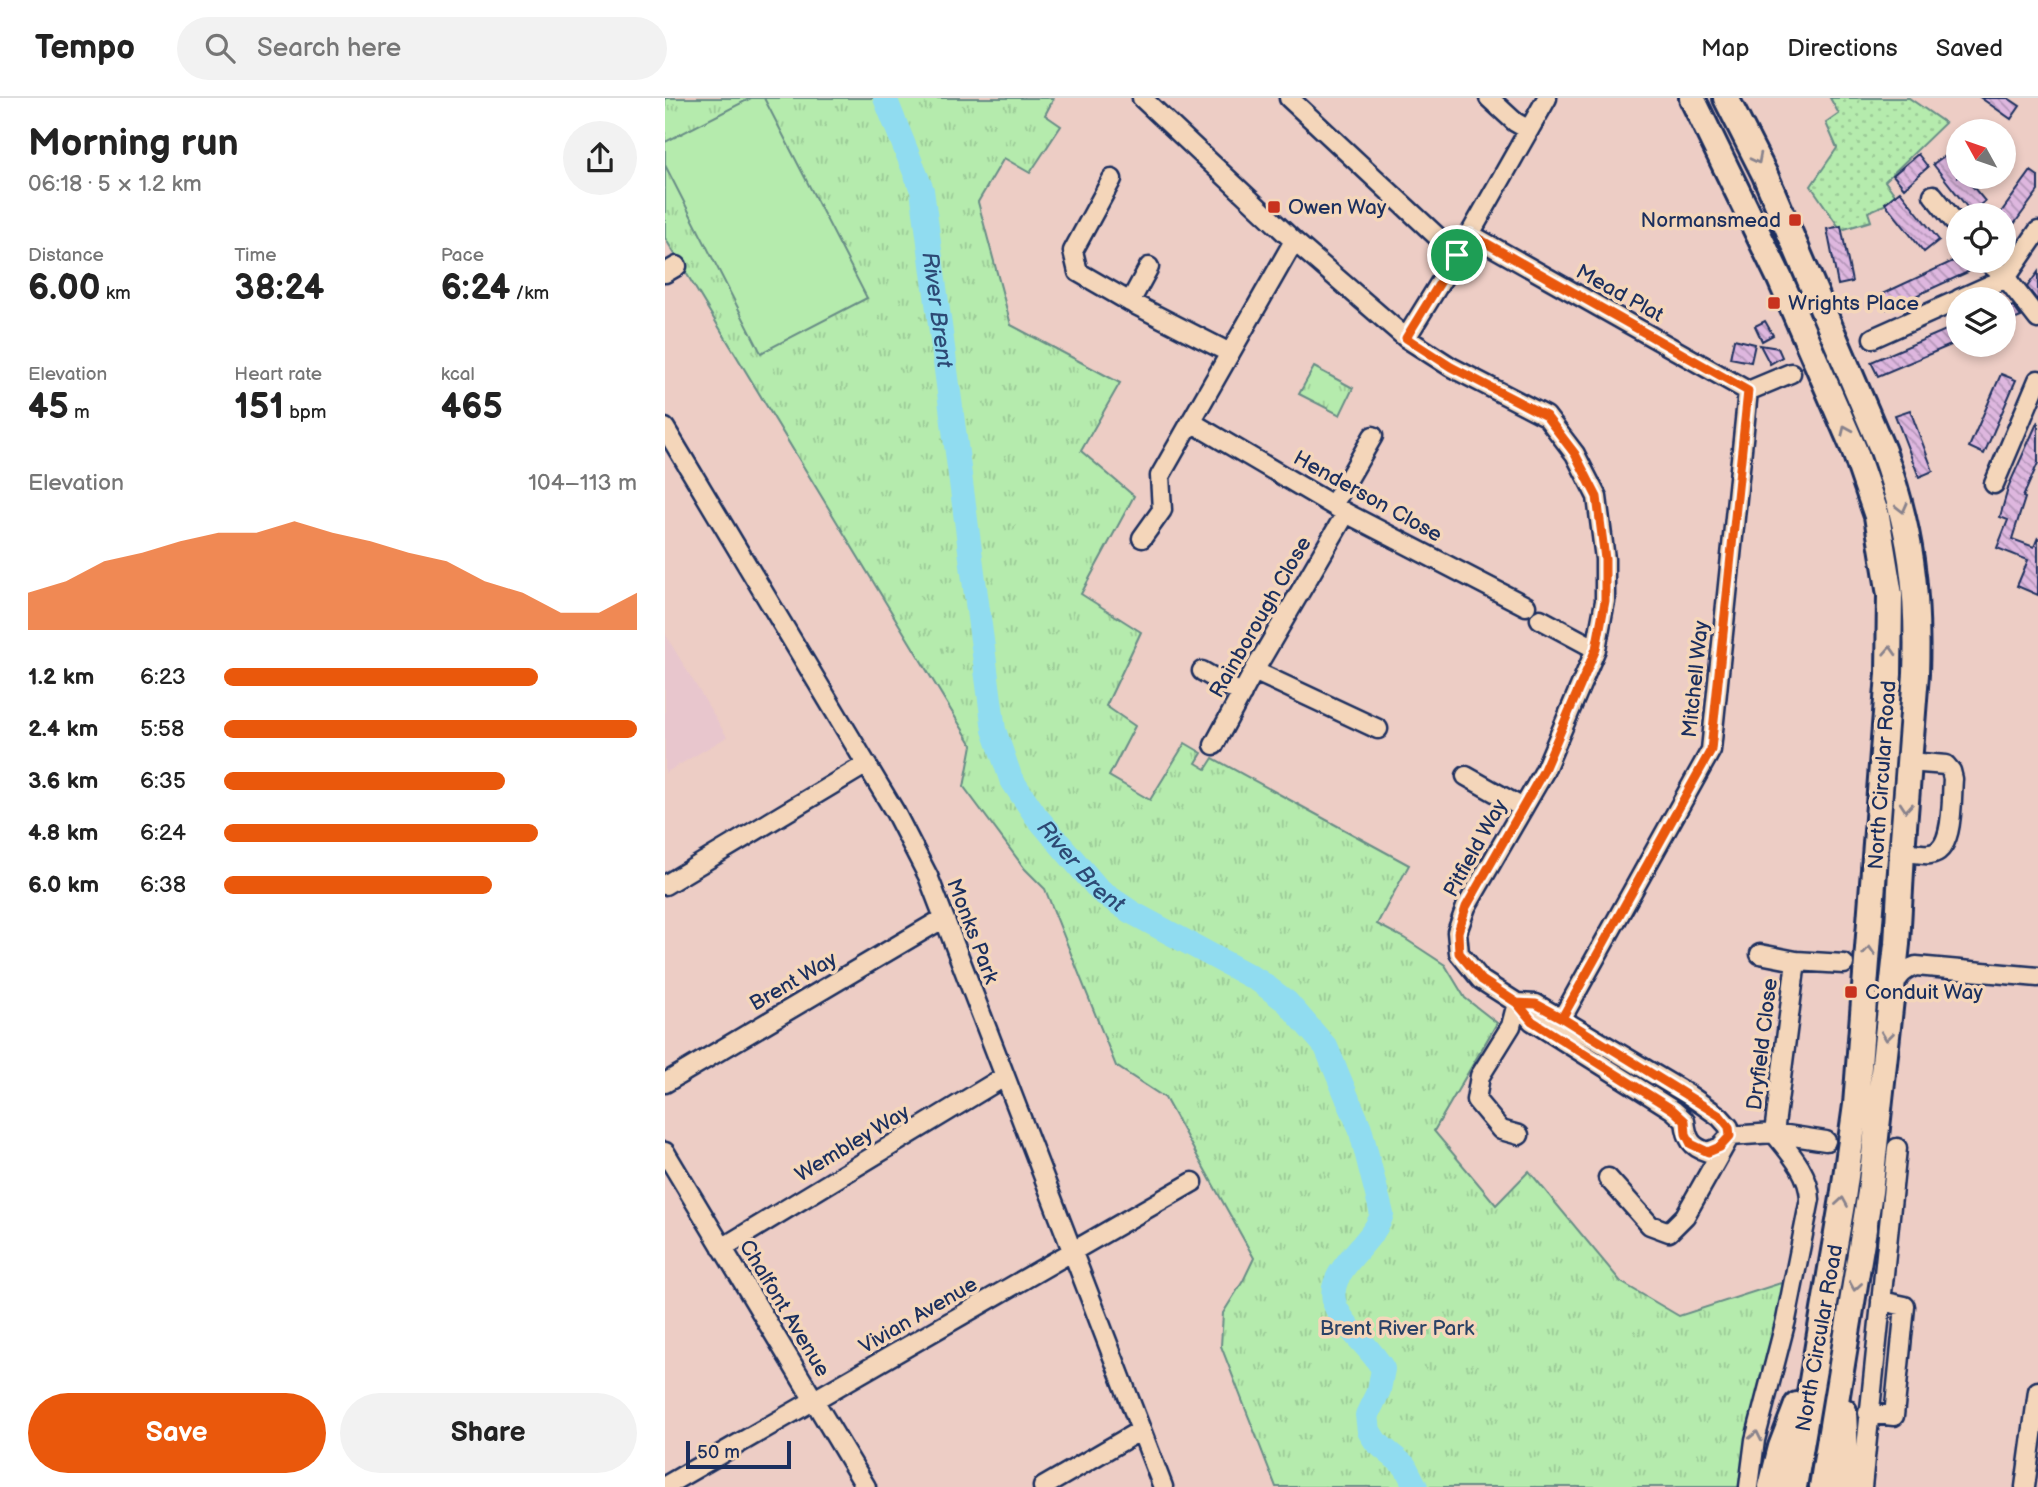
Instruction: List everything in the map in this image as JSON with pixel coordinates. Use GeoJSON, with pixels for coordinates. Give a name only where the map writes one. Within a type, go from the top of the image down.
{"type":"FeatureCollection","features":[{"type":"Feature","properties":{"kind":"highway","name":"North Circular Road"},"geometry":{"type":"LineString","coordinates":[[1692,98],[1780,279],[1858,458],[1877,516],[1890,595],[1889,674],[1856,1105],[1794,1487]]}},
{"type":"Feature","properties":{"kind":"highway","name":"North Circular Road"},"geometry":{"type":"LineString","coordinates":[[1726,98],[1770,188],[1865,407],[1898,492],[1915,576],[1918,626],[1893,986],[1870,1192],[1822,1487]]}},
{"type":"Feature","properties":{"kind":"highway"},"geometry":{"type":"LineString","coordinates":[[1770,1487],[1781,1447],[1814,1366]]}},
{"type":"Feature","properties":{"kind":"highway"},"geometry":{"type":"LineString","coordinates":[[1842,1369],[1846,1437],[1843,1487]]}},
{"type":"Feature","properties":{"kind":"street","name":"Pitfield Way"},"geometry":{"type":"LineString","coordinates":[[1142,98],[1294,241],[1406,338],[1451,367],[1546,416],[1575,454],[1597,497],[1605,559],[1605,601],[1596,649],[1543,772],[1466,907],[1458,932],[1459,953],[1482,980],[1517,1003],[1536,1004],[1562,1018],[1720,1116],[1729,1127],[1730,1136]]}},
{"type":"Feature","properties":{"kind":"street"},"geometry":{"type":"LineString","coordinates":[[1489,98],[1515,122],[1529,130]]}},
{"type":"Feature","properties":{"kind":"street"},"geometry":{"type":"LineString","coordinates":[[1406,338],[1470,234],[1547,98]]}},
{"type":"Feature","properties":{"kind":"street"},"geometry":{"type":"LineString","coordinates":[[1297,101],[1457,255]]}},
{"type":"Feature","properties":{"kind":"street"},"geometry":{"type":"LineString","coordinates":[[1112,179],[1073,251],[1078,272],[1228,352]]}},
{"type":"Feature","properties":{"kind":"street"},"geometry":{"type":"LineString","coordinates":[[1933,195],[1946,211]]}},
{"type":"Feature","properties":{"kind":"street"},"geometry":{"type":"LineString","coordinates":[[1987,287],[2006,278],[2038,231]]}},
{"type":"Feature","properties":{"kind":"street","name":"Mead Plat"},"geometry":{"type":"LineString","coordinates":[[1470,234],[1748,391]]}},
{"type":"Feature","properties":{"kind":"street"},"geometry":{"type":"LineString","coordinates":[[1142,538],[1161,510],[1160,475],[1228,352],[1294,241]]}},
{"type":"Feature","properties":{"kind":"street"},"geometry":{"type":"LineString","coordinates":[[1131,302],[1149,267]]}},
{"type":"Feature","properties":{"kind":"street"},"geometry":{"type":"LineString","coordinates":[[2000,273],[2038,319]]}},
{"type":"Feature","properties":{"kind":"street"},"geometry":{"type":"LineString","coordinates":[[1873,338],[1946,306]]}},
{"type":"Feature","properties":{"kind":"street"},"geometry":{"type":"LineString","coordinates":[[1748,391],[1791,373]]}},
{"type":"Feature","properties":{"kind":"street"},"geometry":{"type":"LineString","coordinates":[[1994,484],[2038,380]]}},
{"type":"Feature","properties":{"kind":"street","name":"Mitchell Way"},"geometry":{"type":"LineString","coordinates":[[1562,1018],[1711,750],[1748,391]]}},
{"type":"Feature","properties":{"kind":"street","name":"Henderson Close"},"geometry":{"type":"LineString","coordinates":[[1191,422],[1340,509],[1526,606]]}},
{"type":"Feature","properties":{"kind":"street","name":"Monks Park"},"geometry":{"type":"LineString","coordinates":[[665,428],[912,842],[928,876],[1163,1487]]}},
{"type":"Feature","properties":{"kind":"street","name":"Rainborough Close"},"geometry":{"type":"LineString","coordinates":[[1214,745],[1340,509],[1373,436]]}},
{"type":"Feature","properties":{"kind":"street"},"geometry":{"type":"LineString","coordinates":[[1540,620],[1596,649]]}},
{"type":"Feature","properties":{"kind":"street"},"geometry":{"type":"LineString","coordinates":[[1202,671],[1242,694]]}},
{"type":"Feature","properties":{"kind":"street"},"geometry":{"type":"LineString","coordinates":[[1254,671],[1378,729]]}},
{"type":"Feature","properties":{"kind":"street"},"geometry":{"type":"LineString","coordinates":[[1902,852],[1930,854],[1945,845],[1953,779],[1946,765],[1909,762]]}},
{"type":"Feature","properties":{"kind":"street"},"geometry":{"type":"LineString","coordinates":[[665,885],[865,765]]}},
{"type":"Feature","properties":{"kind":"street"},"geometry":{"type":"LineString","coordinates":[[1466,776],[1523,808]]}},
{"type":"Feature","properties":{"kind":"street","name":"Brent Way"},"geometry":{"type":"LineString","coordinates":[[665,1083],[944,918]]}},
{"type":"Feature","properties":{"kind":"street","name":"Dryfield Close"},"geometry":{"type":"LineString","coordinates":[[1760,954],[1796,961],[1844,964]]}},
{"type":"Feature","properties":{"kind":"street","name":"Dryfield Close"},"geometry":{"type":"LineString","coordinates":[[1774,1133],[1796,961]]}},
{"type":"Feature","properties":{"kind":"street"},"geometry":{"type":"LineString","coordinates":[[1893,986],[1898,976],[1906,969],[1916,966],[2038,977]]}},
{"type":"Feature","properties":{"kind":"street"},"geometry":{"type":"LineString","coordinates":[[1517,1003],[1532,1021],[1673,1110],[1685,1121],[1686,1134],[1697,1149],[1708,1152],[1720,1147],[1730,1136],[1774,1133],[1826,1141]]}},
{"type":"Feature","properties":{"kind":"street"},"geometry":{"type":"LineString","coordinates":[[1517,1003],[1511,1026],[1480,1076],[1476,1100],[1501,1130],[1519,1135]]}},
{"type":"Feature","properties":{"kind":"street","name":"Wembley Way"},"geometry":{"type":"LineString","coordinates":[[722,1248],[1004,1077]]}},
{"type":"Feature","properties":{"kind":"street"},"geometry":{"type":"LineString","coordinates":[[1749,1487],[1755,1440],[1786,1320],[1810,1199],[1809,1185],[1800,1168],[1774,1133]]}},
{"type":"Feature","properties":{"kind":"street"},"geometry":{"type":"LineString","coordinates":[[1608,1178],[1650,1224],[1669,1232],[1685,1216],[1730,1136]]}},
{"type":"Feature","properties":{"kind":"street"},"geometry":{"type":"LineString","coordinates":[[1861,1487],[1898,1148]]}},
{"type":"Feature","properties":{"kind":"street","name":"Chalfont Avenue"},"geometry":{"type":"LineString","coordinates":[[665,1152],[866,1487]]}},
{"type":"Feature","properties":{"kind":"street","name":"Vivian Avenue"},"geometry":{"type":"LineString","coordinates":[[665,1486],[1193,1182]]}},
{"type":"Feature","properties":{"kind":"street"},"geometry":{"type":"LineString","coordinates":[[1868,1413],[1894,1416],[1905,1306],[1881,1301]]}},
{"type":"Feature","properties":{"kind":"street"},"geometry":{"type":"LineString","coordinates":[[2025,1487],[2038,1391]]}},
{"type":"Feature","properties":{"kind":"street"},"geometry":{"type":"LineString","coordinates":[[1043,1487],[1141,1430]]}},
{"type":"Feature","properties":{"kind":"shaded area"},"geometry":{"type":"Polygon","coordinates":[[[665,634],[727,737],[665,773],[665,634]]]}},
{"type":"Feature","properties":{"kind":"green space","name":"Brent River Park"},"geometry":{"type":"Polygon","coordinates":[[[665,98],[1054,98],[1045,115],[1061,126],[1030,173],[1004,158],[978,202],[1011,325],[1120,383],[1081,451],[1134,496],[1081,594],[1141,632],[1106,706],[1135,726],[1109,776],[1150,800],[1185,743],[1202,753],[1196,763],[1206,769],[1213,758],[1409,865],[1377,924],[1445,965],[1465,998],[1497,1023],[1434,1131],[1496,1205],[1529,1171],[1621,1282],[1679,1316],[1784,1282],[1741,1487],[1276,1487],[1221,1346],[1223,1313],[1254,1258],[1165,1098],[1116,1066],[1045,889],[1025,869],[964,787],[972,745],[665,238],[665,98]]]}},
{"type":"Feature","properties":{"kind":"green space"},"geometry":{"type":"Polygon","coordinates":[[[751,98],[764,98],[867,298],[761,353],[665,165],[665,142],[751,98]]]}},
{"type":"Feature","properties":{"kind":"green space"},"geometry":{"type":"Polygon","coordinates":[[[1830,98],[1909,98],[1945,123],[1885,181],[1898,199],[1868,212],[1871,221],[1841,230],[1811,186],[1837,148],[1826,123],[1839,114],[1830,98]]]}},
{"type":"Feature","properties":{"kind":"green space"},"geometry":{"type":"Polygon","coordinates":[[[1314,367],[1353,388],[1340,415],[1299,394],[1314,367]]]}},
{"type":"Feature","properties":{"kind":"building"},"geometry":{"type":"Polygon","coordinates":[[[1981,98],[2008,98],[2020,106],[2011,119],[1981,98]]]}},
{"type":"Feature","properties":{"kind":"building"},"geometry":{"type":"Polygon","coordinates":[[[1918,154],[1928,167],[1904,188],[1893,175],[1918,154]]]}},
{"type":"Feature","properties":{"kind":"building"},"geometry":{"type":"Polygon","coordinates":[[[1946,155],[1946,180],[1933,164],[1946,155]]]}},
{"type":"Feature","properties":{"kind":"building"},"geometry":{"type":"Polygon","coordinates":[[[2031,171],[2038,176],[2038,191],[2016,221],[2016,203],[2008,203],[2031,171]]]}},
{"type":"Feature","properties":{"kind":"building"},"geometry":{"type":"Polygon","coordinates":[[[1953,189],[1975,189],[1985,201],[1982,203],[1964,203],[1953,189]]]}},
{"type":"Feature","properties":{"kind":"building"},"geometry":{"type":"Polygon","coordinates":[[[1900,191],[1939,240],[1924,252],[1885,203],[1900,191]]]}},
{"type":"Feature","properties":{"kind":"building"},"geometry":{"type":"Polygon","coordinates":[[[1841,226],[1852,282],[1838,285],[1827,229],[1841,226]]]}},
{"type":"Feature","properties":{"kind":"building"},"geometry":{"type":"Polygon","coordinates":[[[1946,264],[1946,273],[1966,273],[1887,309],[1880,295],[1946,264]]]}},
{"type":"Feature","properties":{"kind":"building"},"geometry":{"type":"Polygon","coordinates":[[[2038,272],[2038,301],[2027,287],[2038,272]]]}},
{"type":"Feature","properties":{"kind":"building"},"geometry":{"type":"Polygon","coordinates":[[[1765,321],[1773,335],[1762,341],[1755,326],[1765,321]]]}},
{"type":"Feature","properties":{"kind":"building"},"geometry":{"type":"Polygon","coordinates":[[[1946,330],[1946,347],[1878,376],[1871,362],[1946,330]]]}},
{"type":"Feature","properties":{"kind":"building"},"geometry":{"type":"Polygon","coordinates":[[[1734,339],[1755,344],[1751,362],[1730,358],[1734,339]]]}},
{"type":"Feature","properties":{"kind":"building"},"geometry":{"type":"Polygon","coordinates":[[[1760,345],[1778,348],[1782,357],[1770,364],[1760,345]]]}},
{"type":"Feature","properties":{"kind":"building"},"geometry":{"type":"Polygon","coordinates":[[[2001,374],[2016,380],[1984,454],[1969,447],[2001,374]]]}},
{"type":"Feature","properties":{"kind":"building"},"geometry":{"type":"Polygon","coordinates":[[[1910,410],[1933,471],[1919,477],[1895,415],[1910,410]]]}},
{"type":"Feature","properties":{"kind":"building"},"geometry":{"type":"Polygon","coordinates":[[[2038,421],[2038,463],[2023,497],[2025,498],[2012,539],[2034,547],[2038,537],[2038,595],[2017,586],[2028,560],[1997,548],[2008,520],[2000,517],[2009,485],[2038,421]]]}},
{"type":"Feature","properties":{"kind":"waterway","name":"River Brent"},"geometry":{"type":"LineString","coordinates":[[885,98],[922,190],[994,730],[1011,779],[1036,816],[1100,891],[1131,912],[1259,981],[1287,1002],[1326,1047],[1360,1128],[1382,1214],[1369,1238],[1340,1273],[1334,1286],[1334,1299],[1344,1321],[1383,1369],[1379,1390],[1367,1415],[1369,1431],[1376,1442],[1405,1466],[1416,1487]]}},
{"type":"Feature","properties":{"kind":"place","name":"Owen Way"},"geometry":{"type":"Point","coordinates":[1274,207]}},
{"type":"Feature","properties":{"kind":"place","name":"Normansmead"},"geometry":{"type":"Point","coordinates":[1795,220]}},
{"type":"Feature","properties":{"kind":"place","name":"Wrights Place"},"geometry":{"type":"Point","coordinates":[1774,303]}},
{"type":"Feature","properties":{"kind":"place","name":"Conduit Way"},"geometry":{"type":"Point","coordinates":[1851,992]}},
{"type":"Feature","properties":{"kind":"route"},"geometry":{"type":"LineString","coordinates":[[1457,255],[1406,338],[1451,367],[1546,416],[1575,454],[1597,497],[1605,559],[1605,601],[1596,649],[1543,772],[1466,907],[1458,932],[1459,953],[1482,980],[1517,1003],[1536,1004],[1562,1018],[1720,1116],[1729,1127],[1730,1136],[1720,1147],[1708,1152],[1691,1144],[1686,1134],[1685,1121],[1673,1110],[1532,1021],[1517,1003],[1536,1004],[1562,1018],[1711,750],[1748,391],[1470,234],[1457,255]]}}]}
